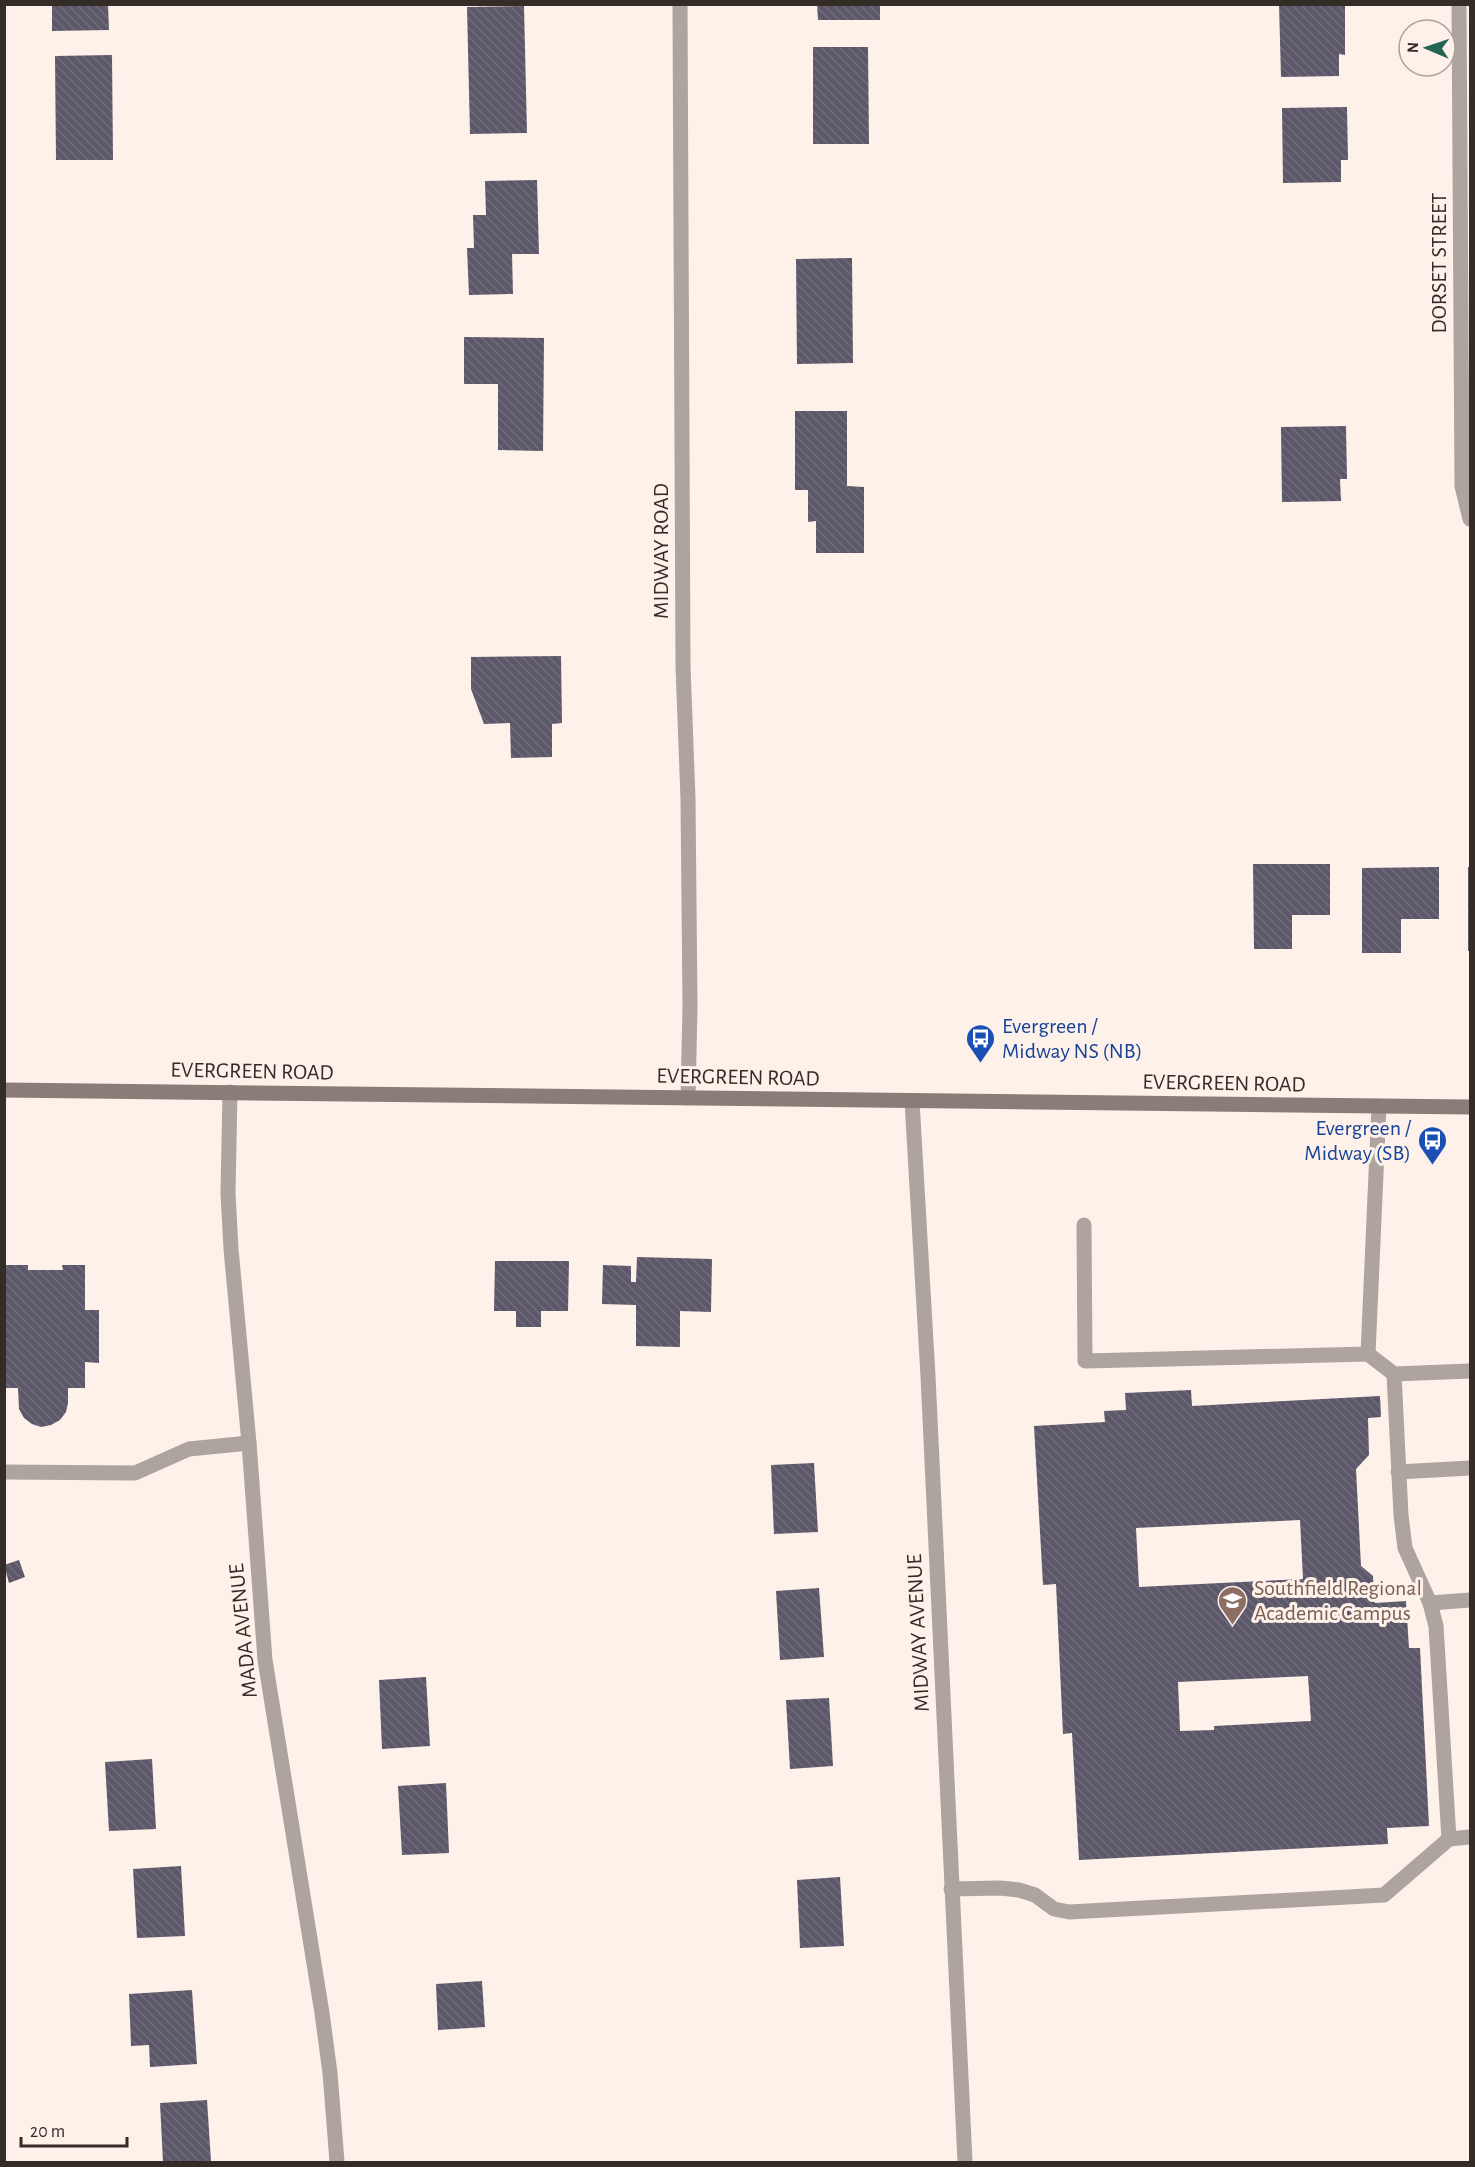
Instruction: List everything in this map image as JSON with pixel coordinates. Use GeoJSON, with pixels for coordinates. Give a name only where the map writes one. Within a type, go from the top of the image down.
{"type":"FeatureCollection","features":[{"type":"Feature","properties":{"kind":"main road","name":"EVERGREEN ROAD"},"geometry":{"type":"LineString","coordinates":[[4,1090],[1470,1107]]}},
{"type":"Feature","properties":{"kind":"street","name":"MIDWAY ROAD"},"geometry":{"type":"LineString","coordinates":[[680,4],[683,654],[690,981],[688,1098]]}},
{"type":"Feature","properties":{"kind":"street","name":"DORSET STREET"},"geometry":{"type":"LineString","coordinates":[[1458,4],[1462,486],[1470,519]]}},
{"type":"Feature","properties":{"kind":"street","name":"MADA AVENUE"},"geometry":{"type":"LineString","coordinates":[[230,1092],[228,1193],[265,1660],[322,2013],[330,2073],[337,2163]]}},
{"type":"Feature","properties":{"kind":"street","name":"MIDWAY AVENUE"},"geometry":{"type":"LineString","coordinates":[[912,1101],[928,1376],[965,2163]]}},
{"type":"Feature","properties":{"kind":"street"},"geometry":{"type":"LineString","coordinates":[[1368,1354],[1378,1106]]}},
{"type":"Feature","properties":{"kind":"street"},"geometry":{"type":"LineString","coordinates":[[1084,1225],[1085,1361],[1368,1354],[1394,1374],[1470,1371]]}},
{"type":"Feature","properties":{"kind":"street"},"geometry":{"type":"LineString","coordinates":[[1394,1374],[1398,1472],[1405,1548],[1430,1603],[1436,1626],[1449,1839]]}},
{"type":"Feature","properties":{"kind":"street"},"geometry":{"type":"LineString","coordinates":[[4,1472],[135,1473],[189,1449],[249,1443]]}},
{"type":"Feature","properties":{"kind":"street"},"geometry":{"type":"LineString","coordinates":[[1398,1472],[1470,1468]]}},
{"type":"Feature","properties":{"kind":"street"},"geometry":{"type":"LineString","coordinates":[[1430,1603],[1470,1600]]}},
{"type":"Feature","properties":{"kind":"street"},"geometry":{"type":"LineString","coordinates":[[951,1889],[1019,1890],[1035,1895],[1054,1909],[1068,1912],[1384,1895],[1449,1839],[1470,1838]]}},
{"type":"Feature","properties":{"kind":"building"},"geometry":{"type":"Polygon","coordinates":[[[52,4],[108,4],[109,30],[52,31],[52,4]]]}},
{"type":"Feature","properties":{"kind":"building"},"geometry":{"type":"Polygon","coordinates":[[[817,4],[880,4],[880,20],[818,20],[817,4]]]}},
{"type":"Feature","properties":{"kind":"building"},"geometry":{"type":"Polygon","coordinates":[[[1279,4],[1345,4],[1345,55],[1339,54],[1339,76],[1281,77],[1279,4]]]}},
{"type":"Feature","properties":{"kind":"building"},"geometry":{"type":"Polygon","coordinates":[[[524,6],[527,133],[470,134],[467,7],[524,6]]]}},
{"type":"Feature","properties":{"kind":"building"},"geometry":{"type":"Polygon","coordinates":[[[813,47],[868,47],[869,144],[813,144],[813,47]]]}},
{"type":"Feature","properties":{"kind":"building"},"geometry":{"type":"Polygon","coordinates":[[[112,55],[113,160],[56,160],[55,56],[112,55]]]}},
{"type":"Feature","properties":{"kind":"building"},"geometry":{"type":"Polygon","coordinates":[[[1347,107],[1348,160],[1341,160],[1341,182],[1283,183],[1282,108],[1347,107]]]}},
{"type":"Feature","properties":{"kind":"building"},"geometry":{"type":"Polygon","coordinates":[[[537,180],[539,254],[512,254],[513,294],[469,295],[467,248],[474,248],[473,215],[486,215],[485,181],[537,180]]]}},
{"type":"Feature","properties":{"kind":"building"},"geometry":{"type":"Polygon","coordinates":[[[852,258],[853,363],[797,364],[796,259],[852,258]]]}},
{"type":"Feature","properties":{"kind":"building"},"geometry":{"type":"Polygon","coordinates":[[[464,337],[544,338],[543,451],[498,450],[498,384],[464,384],[464,337]]]}},
{"type":"Feature","properties":{"kind":"building"},"geometry":{"type":"Polygon","coordinates":[[[795,411],[847,411],[847,486],[864,487],[864,553],[816,553],[816,521],[808,522],[808,490],[795,490],[795,411]]]}},
{"type":"Feature","properties":{"kind":"building"},"geometry":{"type":"Polygon","coordinates":[[[1346,426],[1347,479],[1340,479],[1341,501],[1282,502],[1281,427],[1346,426]]]}},
{"type":"Feature","properties":{"kind":"building"},"geometry":{"type":"Polygon","coordinates":[[[561,656],[562,723],[552,724],[552,757],[511,758],[510,723],[484,724],[471,689],[471,657],[561,656]]]}},
{"type":"Feature","properties":{"kind":"building"},"geometry":{"type":"Polygon","coordinates":[[[1253,864],[1330,864],[1330,915],[1292,915],[1292,949],[1254,949],[1253,864]]]}},
{"type":"Feature","properties":{"kind":"building"},"geometry":{"type":"Polygon","coordinates":[[[1439,867],[1439,919],[1401,919],[1401,953],[1362,953],[1362,868],[1439,867]]]}},
{"type":"Feature","properties":{"kind":"building"},"geometry":{"type":"Polygon","coordinates":[[[1468,867],[1470,867],[1470,951],[1468,951],[1468,867]]]}},
{"type":"Feature","properties":{"kind":"building"},"geometry":{"type":"Polygon","coordinates":[[[637,1257],[712,1259],[711,1312],[680,1311],[680,1347],[636,1346],[636,1305],[602,1304],[603,1265],[631,1266],[631,1282],[636,1282],[637,1257]]]}},
{"type":"Feature","properties":{"kind":"building"},"geometry":{"type":"Polygon","coordinates":[[[495,1261],[569,1261],[568,1311],[541,1311],[541,1327],[516,1327],[516,1311],[494,1311],[495,1261]]]}},
{"type":"Feature","properties":{"kind":"building"},"geometry":{"type":"Polygon","coordinates":[[[4,1265],[28,1265],[28,1270],[63,1270],[62,1265],[85,1265],[85,1310],[99,1310],[99,1363],[85,1362],[85,1388],[68,1388],[66,1412],[60,1420],[51,1425],[41,1427],[24,1418],[19,1409],[18,1388],[4,1388],[4,1265]]]}},
{"type":"Feature","properties":{"kind":"building","name":"Southfield Regional Academic Campus"},"geometry":{"type":"Polygon","coordinates":[[[1191,1390],[1192,1406],[1380,1396],[1381,1417],[1368,1418],[1369,1455],[1356,1469],[1361,1566],[1373,1576],[1375,1603],[1406,1601],[1409,1648],[1420,1648],[1429,1826],[1387,1828],[1388,1844],[1079,1860],[1072,1733],[1063,1734],[1056,1584],[1043,1585],[1034,1426],[1105,1422],[1104,1411],[1126,1410],[1125,1393],[1191,1390]],[[1300,1520],[1136,1528],[1139,1587],[1303,1579],[1300,1520]],[[1308,1676],[1178,1682],[1180,1731],[1214,1730],[1214,1726],[1311,1721],[1308,1676]]]}},
{"type":"Feature","properties":{"kind":"building"},"geometry":{"type":"Polygon","coordinates":[[[814,1463],[818,1532],[774,1534],[771,1465],[814,1463]]]}},
{"type":"Feature","properties":{"kind":"building"},"geometry":{"type":"Polygon","coordinates":[[[19,1560],[25,1577],[9,1583],[4,1565],[19,1560]]]}},
{"type":"Feature","properties":{"kind":"building"},"geometry":{"type":"Polygon","coordinates":[[[819,1588],[824,1657],[780,1660],[776,1591],[819,1588]]]}},
{"type":"Feature","properties":{"kind":"building"},"geometry":{"type":"Polygon","coordinates":[[[426,1677],[430,1746],[382,1749],[379,1680],[426,1677]]]}},
{"type":"Feature","properties":{"kind":"building"},"geometry":{"type":"Polygon","coordinates":[[[829,1698],[833,1766],[790,1769],[786,1700],[829,1698]]]}},
{"type":"Feature","properties":{"kind":"building"},"geometry":{"type":"Polygon","coordinates":[[[152,1759],[156,1829],[109,1831],[105,1762],[152,1759]]]}},
{"type":"Feature","properties":{"kind":"building"},"geometry":{"type":"Polygon","coordinates":[[[446,1783],[449,1853],[402,1855],[398,1786],[446,1783]]]}},
{"type":"Feature","properties":{"kind":"building"},"geometry":{"type":"Polygon","coordinates":[[[181,1866],[185,1936],[137,1938],[133,1869],[181,1866]]]}},
{"type":"Feature","properties":{"kind":"building"},"geometry":{"type":"Polygon","coordinates":[[[840,1877],[844,1946],[800,1948],[797,1880],[840,1877]]]}},
{"type":"Feature","properties":{"kind":"building"},"geometry":{"type":"Polygon","coordinates":[[[482,1981],[485,2027],[438,2030],[436,1984],[482,1981]]]}},
{"type":"Feature","properties":{"kind":"building"},"geometry":{"type":"Polygon","coordinates":[[[192,1990],[197,2064],[150,2067],[149,2045],[131,2046],[129,1994],[192,1990]]]}},
{"type":"Feature","properties":{"kind":"building"},"geometry":{"type":"Polygon","coordinates":[[[207,2100],[211,2162],[163,2162],[160,2103],[207,2100]]]}},
{"type":"Feature","properties":{"kind":"place","name":"Evergreen / Midway NS (NB)"},"geometry":{"type":"Point","coordinates":[981,1064]}},
{"type":"Feature","properties":{"kind":"place","name":"Evergreen / Midway (SB)"},"geometry":{"type":"Point","coordinates":[1432,1166]}},
{"type":"Feature","properties":{"kind":"place","name":"Southfield Regional Academic Campus"},"geometry":{"type":"Point","coordinates":[1233,1626]}}]}
